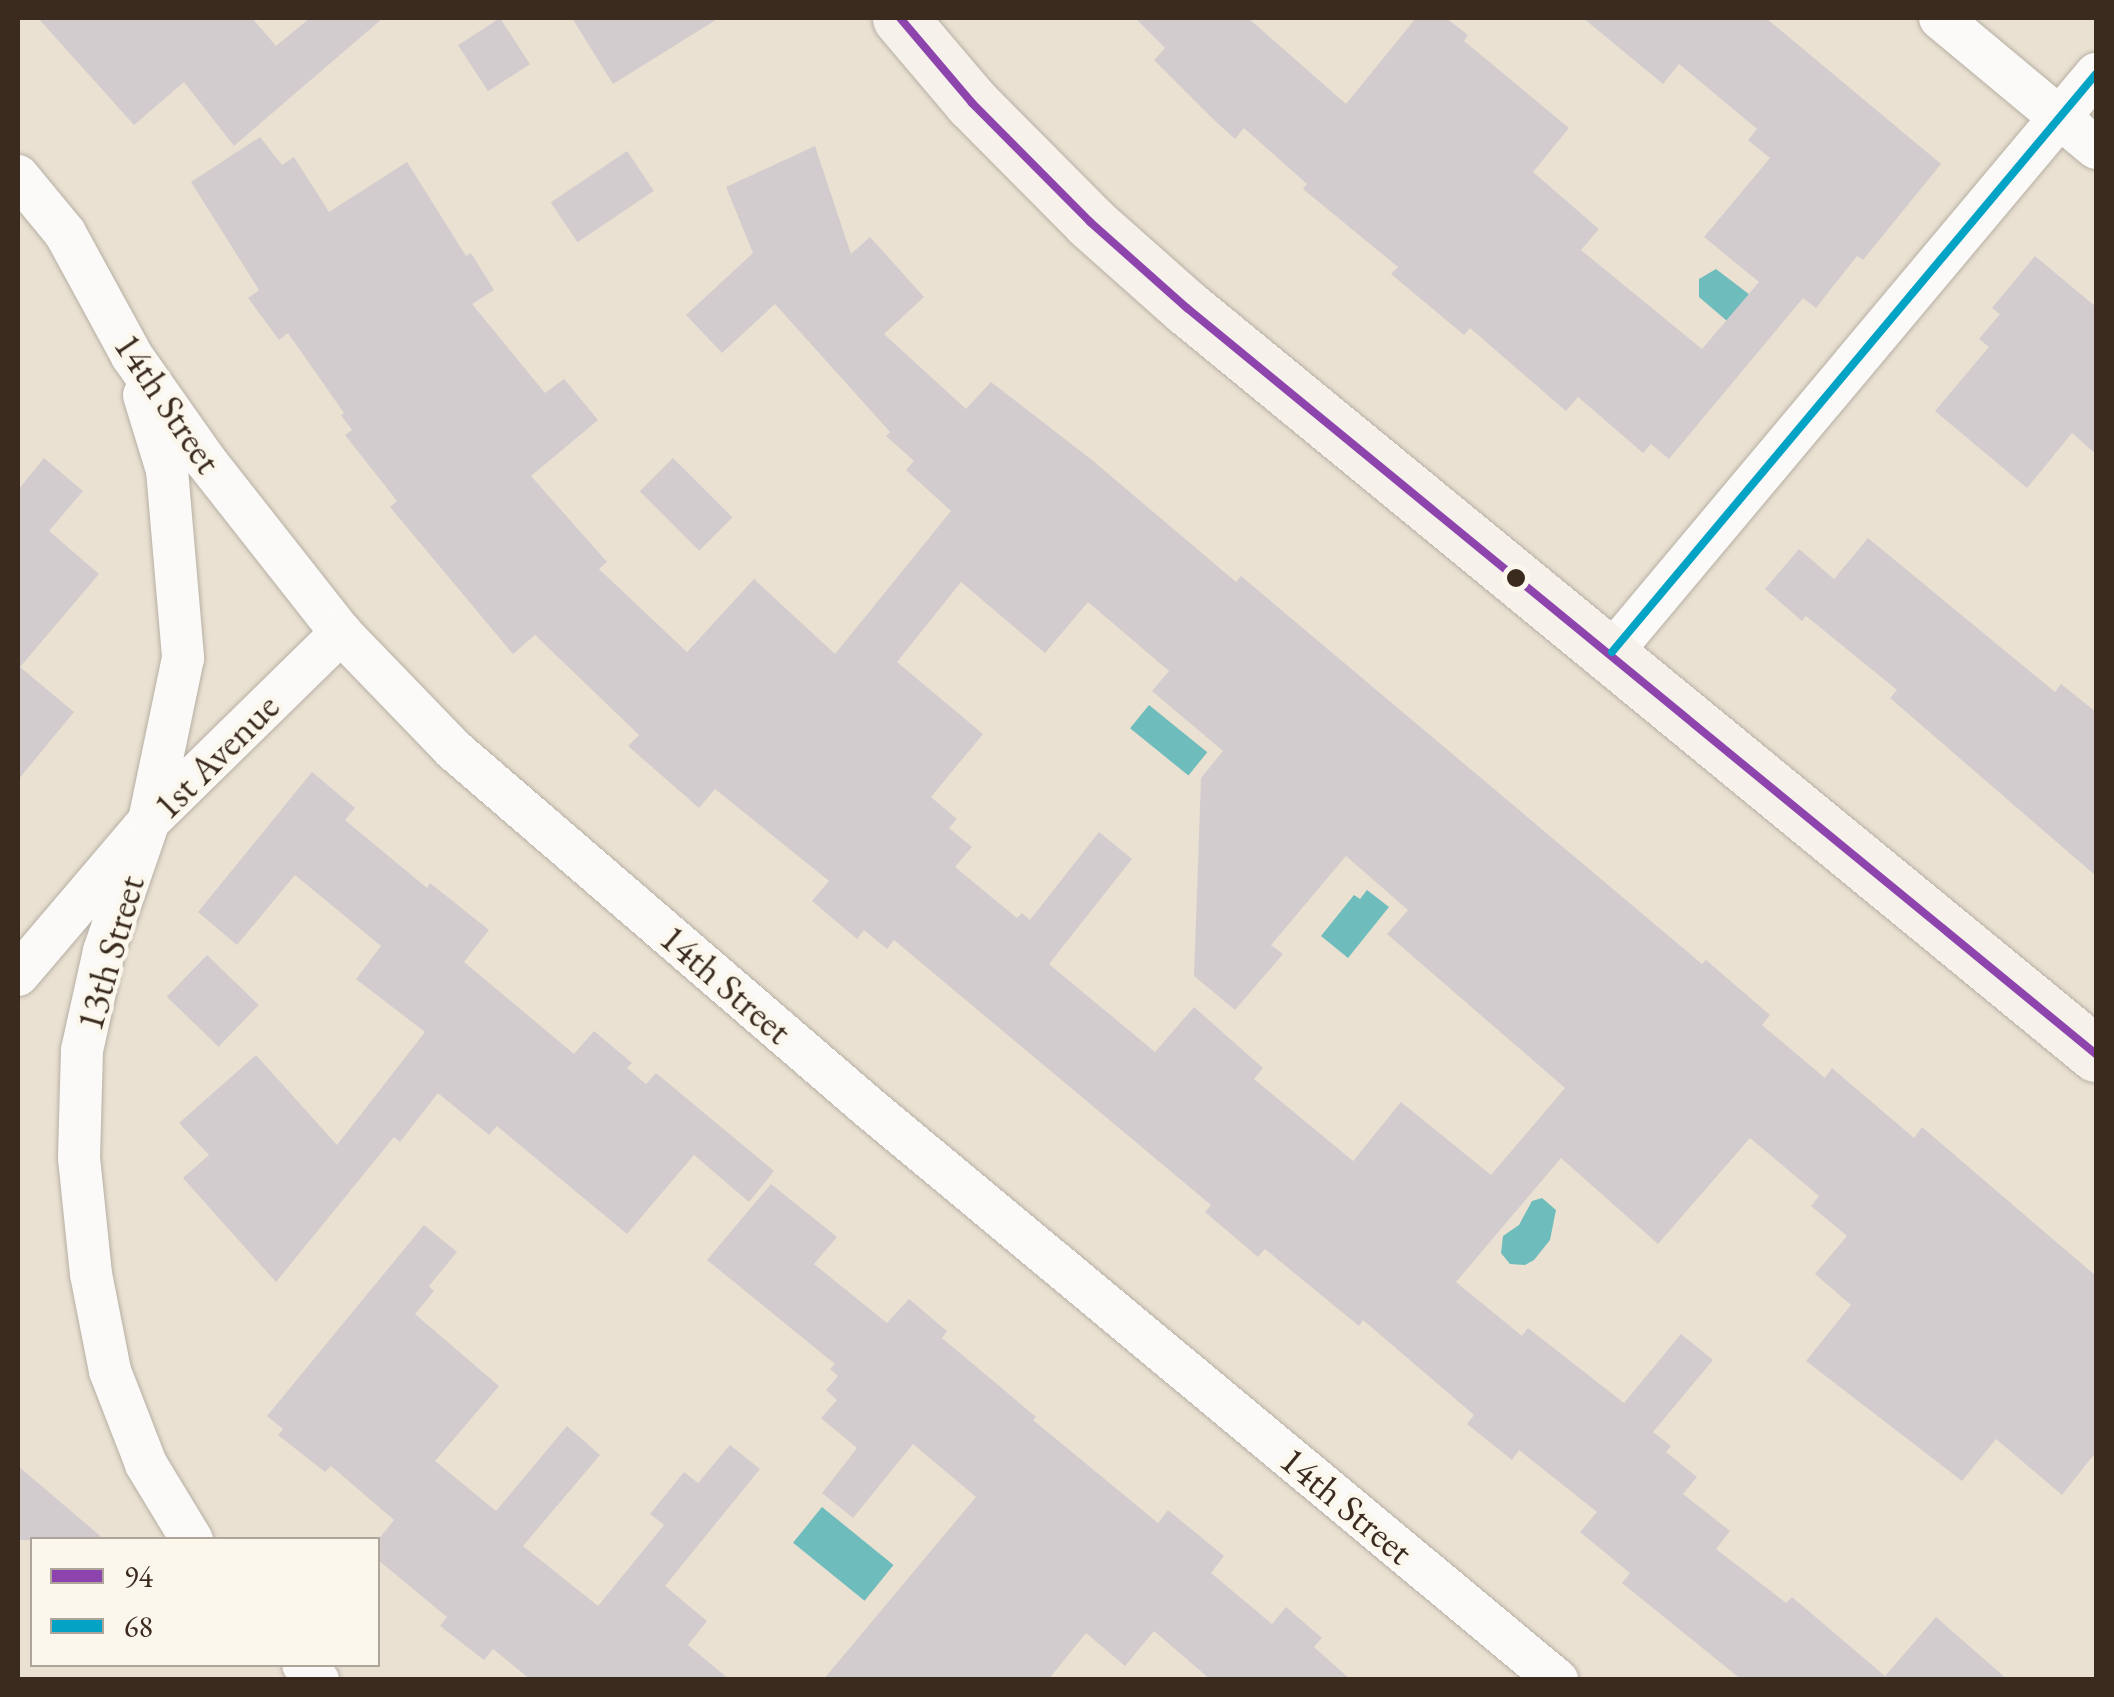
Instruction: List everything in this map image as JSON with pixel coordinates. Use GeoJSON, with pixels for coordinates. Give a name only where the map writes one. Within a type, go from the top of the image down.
{"type":"FeatureCollection","features":[{"type":"Feature","properties":{"kind":"main road"},"geometry":{"type":"LineString","coordinates":[[900,18],[972,103],[1090,222],[1187,308],[1612,652],[2096,1054]]}},
{"type":"Feature","properties":{"kind":"street"},"geometry":{"type":"LineString","coordinates":[[1940,18],[2096,148]]}},
{"type":"Feature","properties":{"kind":"street"},"geometry":{"type":"LineString","coordinates":[[1612,652],[2096,74]]}},
{"type":"Feature","properties":{"kind":"street","name":"14th Street"},"geometry":{"type":"LineString","coordinates":[[18,176],[65,233],[132,356],[205,460],[341,633],[454,750],[822,1068],[1557,1680]]}},
{"type":"Feature","properties":{"kind":"street","name":"13th Street"},"geometry":{"type":"LineString","coordinates":[[132,356],[166,470],[177,554],[183,658],[149,822],[104,951],[82,1050],[79,1158],[90,1274],[110,1371],[146,1464],[190,1537]]}},
{"type":"Feature","properties":{"kind":"street","name":"1st Avenue"},"geometry":{"type":"LineString","coordinates":[[18,975],[149,822],[341,633]]}},
{"type":"Feature","properties":{"kind":"water"},"geometry":{"type":"Polygon","coordinates":[[[1716,269],[1771,311],[1747,338],[1699,297],[1699,279],[1716,269]]]}},
{"type":"Feature","properties":{"kind":"water"},"geometry":{"type":"Polygon","coordinates":[[[1149,705],[1207,752],[1188,776],[1130,728],[1149,705]]]}},
{"type":"Feature","properties":{"kind":"water"},"geometry":{"type":"Polygon","coordinates":[[[1367,890],[1389,907],[1348,958],[1321,936],[1354,895],[1360,899],[1367,890]]]}},
{"type":"Feature","properties":{"kind":"water"},"geometry":{"type":"Polygon","coordinates":[[[1542,1198],[1556,1210],[1550,1240],[1534,1260],[1525,1265],[1510,1264],[1501,1253],[1503,1236],[1519,1225],[1532,1201],[1542,1198]]]}},
{"type":"Feature","properties":{"kind":"water"},"geometry":{"type":"Polygon","coordinates":[[[822,1507],[893,1565],[865,1601],[793,1543],[822,1507]]]}},
{"type":"Feature","properties":{"kind":"building"},"geometry":{"type":"Polygon","coordinates":[[[38,18],[252,18],[276,46],[310,18],[383,18],[234,146],[184,82],[134,125],[38,18]]]}},
{"type":"Feature","properties":{"kind":"building"},"geometry":{"type":"Polygon","coordinates":[[[500,18],[530,64],[488,91],[458,45],[500,18]]]}},
{"type":"Feature","properties":{"kind":"building"},"geometry":{"type":"Polygon","coordinates":[[[572,18],[719,18],[613,84],[572,18]]]}},
{"type":"Feature","properties":{"kind":"building"},"geometry":{"type":"Polygon","coordinates":[[[1135,18],[1248,18],[1346,104],[1416,18],[1446,18],[1468,35],[1464,41],[1569,128],[1533,172],[1599,229],[1581,250],[1702,349],[1759,282],[1704,237],[1770,158],[1748,140],[1757,129],[1679,64],[1663,84],[1583,18],[1766,18],[1941,164],[1863,260],[1857,256],[1816,308],[1803,298],[1669,459],[1651,444],[1643,453],[1578,397],[1566,411],[1470,328],[1464,335],[1391,274],[1398,267],[1303,189],[1307,184],[1244,128],[1235,139],[1213,119],[1154,60],[1165,48],[1135,18]]]}},
{"type":"Feature","properties":{"kind":"building"},"geometry":{"type":"Polygon","coordinates":[[[260,137],[282,165],[294,157],[329,212],[407,162],[466,256],[471,253],[494,290],[472,304],[545,393],[564,379],[598,420],[531,476],[607,562],[599,569],[687,652],[754,579],[835,654],[951,511],[906,470],[914,461],[886,436],[890,432],[775,304],[722,353],[686,315],[753,253],[726,187],[815,146],[851,254],[870,237],[924,297],[884,334],[966,409],[991,382],[1092,460],[1236,582],[1241,576],[1702,964],[1706,960],[1770,1015],[1762,1025],[1825,1078],[1832,1068],[1914,1138],[1922,1127],[2096,1276],[2096,1452],[2062,1495],[1996,1439],[1962,1481],[1806,1361],[1851,1305],[1815,1274],[1847,1236],[1811,1206],[1819,1196],[1750,1138],[1658,1244],[1561,1158],[1456,1282],[1522,1336],[1528,1328],[1624,1403],[1681,1334],[1713,1360],[1653,1432],[1671,1446],[1666,1452],[1697,1477],[1683,1494],[1730,1531],[1716,1549],[1786,1603],[1792,1597],[1885,1676],[1936,1617],[2008,1680],[1742,1680],[1622,1583],[1630,1573],[1580,1532],[1597,1512],[1519,1450],[1512,1460],[1467,1424],[1474,1415],[1363,1320],[1359,1326],[1265,1249],[1258,1257],[1205,1212],[1211,1205],[894,940],[887,949],[864,930],[857,939],[812,901],[829,881],[715,789],[699,808],[628,746],[639,735],[535,635],[513,654],[390,507],[397,501],[345,435],[352,430],[341,415],[344,413],[288,333],[279,340],[248,298],[259,290],[191,182],[260,137]],[[961,582],[897,662],[983,734],[931,797],[957,819],[949,828],[972,847],[955,867],[1017,918],[1022,913],[1030,920],[1099,832],[1132,859],[1049,964],[1155,1052],[1194,1007],[1263,1068],[1254,1079],[1353,1161],[1401,1102],[1491,1175],[1565,1088],[1387,934],[1408,910],[1346,856],[1271,945],[1283,954],[1235,1010],[1194,976],[1201,778],[1223,751],[1152,691],[1169,671],[1088,602],[1045,653],[961,582]]]}},
{"type":"Feature","properties":{"kind":"building"},"geometry":{"type":"Polygon","coordinates":[[[627,151],[654,191],[578,242],[551,202],[627,151]]]}},
{"type":"Feature","properties":{"kind":"building"},"geometry":{"type":"Polygon","coordinates":[[[2035,256],[2096,307],[2096,454],[2072,433],[2027,488],[1935,411],[1989,347],[1979,339],[2000,314],[1992,308],[2035,256]]]}},
{"type":"Feature","properties":{"kind":"building"},"geometry":{"type":"Polygon","coordinates":[[[44,458],[83,491],[49,531],[99,574],[20,667],[74,712],[18,780],[18,490],[44,458]]]}},
{"type":"Feature","properties":{"kind":"building"},"geometry":{"type":"Polygon","coordinates":[[[673,458],[732,517],[699,551],[640,491],[673,458]]]}},
{"type":"Feature","properties":{"kind":"building"},"geometry":{"type":"Polygon","coordinates":[[[1868,538],[2055,692],[2061,684],[2096,712],[2096,876],[1890,698],[1897,690],[1806,616],[1802,621],[1765,589],[1799,549],[1834,579],[1868,538]]]}},
{"type":"Feature","properties":{"kind":"building"},"geometry":{"type":"Polygon","coordinates":[[[312,772],[355,808],[345,820],[427,888],[430,883],[489,930],[464,962],[574,1054],[594,1031],[632,1063],[627,1068],[646,1084],[656,1073],[774,1171],[749,1202],[694,1155],[627,1234],[497,1126],[489,1135],[438,1093],[400,1142],[394,1137],[276,1282],[183,1178],[209,1155],[179,1123],[256,1055],[337,1145],[425,1032],[356,979],[381,946],[295,875],[237,945],[198,912],[312,772]]]}},
{"type":"Feature","properties":{"kind":"building"},"geometry":{"type":"Polygon","coordinates":[[[207,955],[259,1005],[219,1047],[167,997],[207,955]]]}},
{"type":"Feature","properties":{"kind":"building"},"geometry":{"type":"Polygon","coordinates":[[[771,1184],[837,1237],[814,1264],[887,1323],[909,1299],[947,1331],[942,1338],[1036,1417],[1033,1420],[1158,1523],[1168,1510],[1224,1556],[1211,1573],[1272,1624],[1286,1607],[1322,1638],[1314,1647],[1351,1680],[1211,1680],[1154,1631],[1125,1666],[1086,1633],[1048,1680],[823,1680],[976,1497],[913,1444],[853,1518],[822,1493],[857,1448],[821,1418],[837,1400],[826,1390],[838,1376],[830,1369],[835,1364],[707,1260],[771,1184]]]}},
{"type":"Feature","properties":{"kind":"building"},"geometry":{"type":"Polygon","coordinates":[[[424,1225],[457,1252],[429,1286],[434,1291],[415,1314],[499,1386],[435,1461],[496,1511],[567,1426],[600,1455],[523,1546],[598,1606],[664,1525],[650,1514],[684,1472],[698,1483],[730,1445],[760,1469],[665,1586],[707,1621],[688,1645],[730,1680],[531,1680],[493,1649],[484,1660],[440,1626],[447,1617],[380,1562],[380,1538],[394,1520],[331,1466],[325,1472],[278,1435],[283,1429],[267,1416],[424,1225]]]}},
{"type":"Feature","properties":{"kind":"building"},"geometry":{"type":"Polygon","coordinates":[[[18,1466],[101,1537],[30,1537],[18,1540],[18,1466]]]}},
{"type":"Feature","properties":{"kind":"transit line","name":"94"},"geometry":{"type":"LineString","coordinates":[[900,18],[972,103],[1090,222],[1187,308],[2096,1054]]}},
{"type":"Feature","properties":{"kind":"transit line","name":"68"},"geometry":{"type":"LineString","coordinates":[[1612,652],[2096,74]]}}]}
